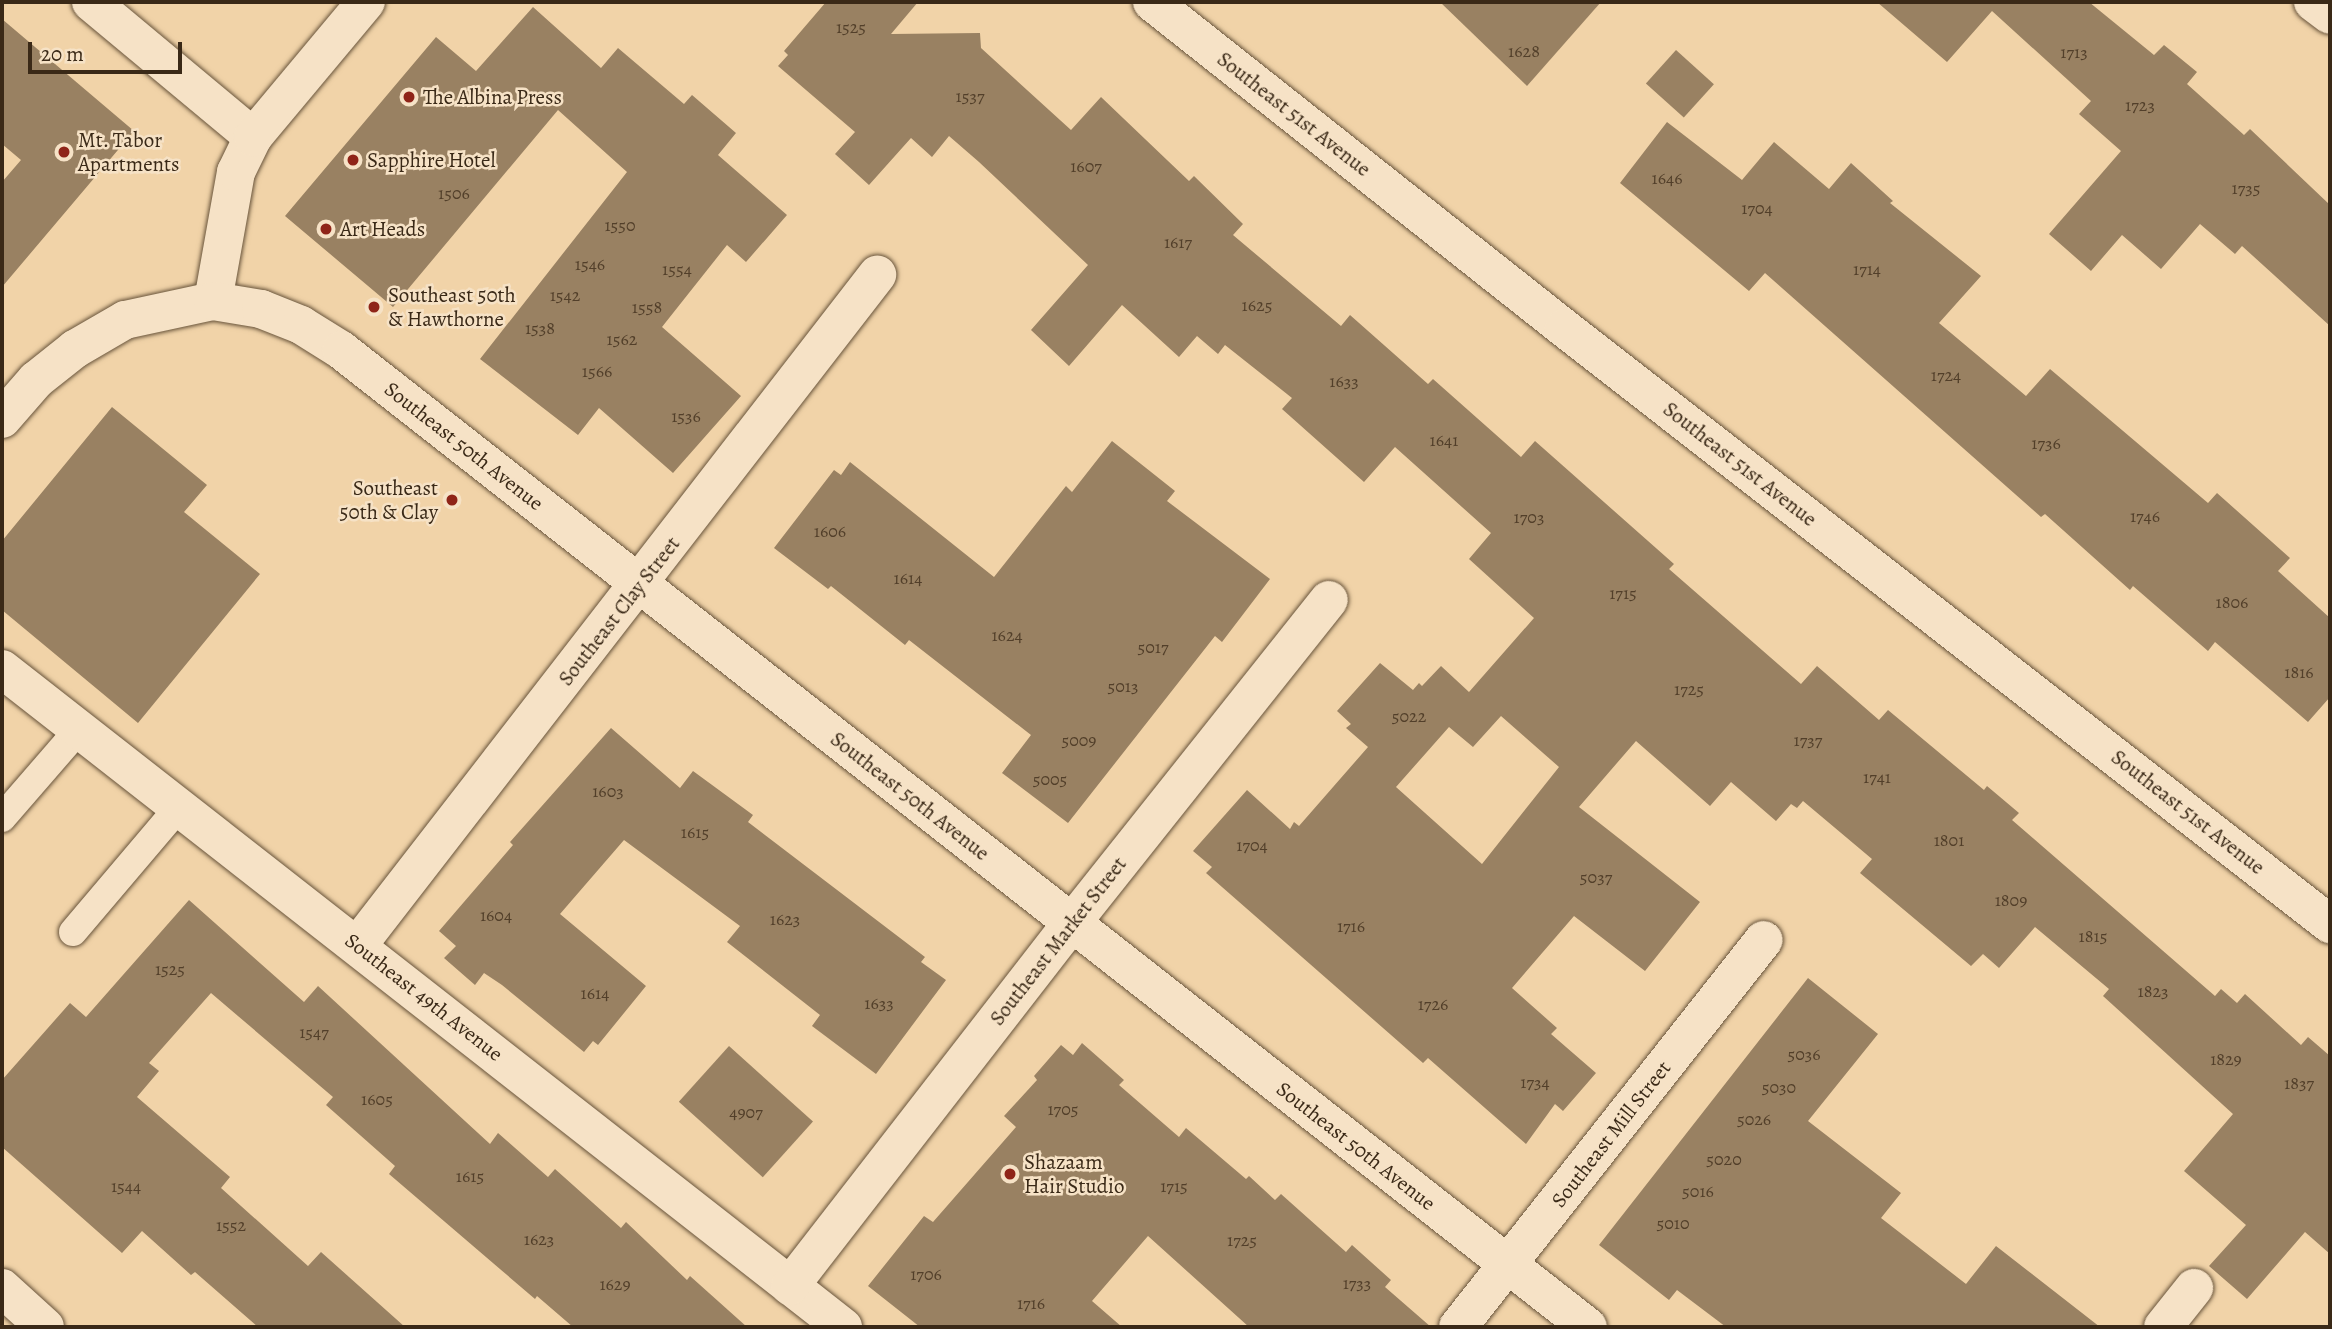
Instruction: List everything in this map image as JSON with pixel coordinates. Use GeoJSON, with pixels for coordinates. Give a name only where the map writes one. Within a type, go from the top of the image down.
{"type":"FeatureCollection","features":[{"type":"Feature","properties":{"kind":"street"},"geometry":{"type":"LineString","coordinates":[[91,2],[253,136]]}},
{"type":"Feature","properties":{"kind":"street"},"geometry":{"type":"LineString","coordinates":[[213,302],[236,172],[253,136],[288,91],[366,2]]}},
{"type":"Feature","properties":{"kind":"street","name":"Southeast 51st Avenue"},"geometry":{"type":"LineString","coordinates":[[1152,2],[1564,328],[2330,924]]}},
{"type":"Feature","properties":{"kind":"street"},"geometry":{"type":"LineString","coordinates":[[2313,2],[2330,15]]}},
{"type":"Feature","properties":{"kind":"street","name":"Southeast Clay Street"},"geometry":{"type":"LineString","coordinates":[[358,945],[877,275]]}},
{"type":"Feature","properties":{"kind":"street","name":"Southeast 50th Avenue"},"geometry":{"type":"LineString","coordinates":[[2,419],[36,380],[75,349],[125,320],[213,302],[261,309],[301,325],[341,350],[1588,1327]]}},
{"type":"Feature","properties":{"kind":"street","name":"Southeast Market Street"},"geometry":{"type":"LineString","coordinates":[[790,1286],[1070,923],[1329,600]]}},
{"type":"Feature","properties":{"kind":"street","name":"Southeast 49th Avenue"},"geometry":{"type":"LineString","coordinates":[[2,669],[843,1327]]}},
{"type":"Feature","properties":{"kind":"street","name":"Southeast Mill Street"},"geometry":{"type":"LineString","coordinates":[[1458,1327],[1764,940]]}},
{"type":"Feature","properties":{"kind":"street"},"geometry":{"type":"LineString","coordinates":[[2164,1327],[2194,1288]]}},
{"type":"Feature","properties":{"kind":"street"},"geometry":{"type":"LineString","coordinates":[[2,1289],[45,1327]]}},
{"type":"Feature","properties":{"kind":"lane"},"geometry":{"type":"LineString","coordinates":[[2,818],[80,728]]}},
{"type":"Feature","properties":{"kind":"lane"},"geometry":{"type":"LineString","coordinates":[[73,932],[180,806]]}},
{"type":"Feature","properties":{"kind":"building"},"geometry":{"type":"Polygon","coordinates":[[[826,2],[918,2],[891,34],[980,33],[981,48],[1071,130],[1101,97],[1189,181],[1194,176],[1243,224],[1233,235],[1341,326],[1350,315],[1428,384],[1433,379],[1521,457],[1535,441],[1674,564],[1669,569],[1801,684],[1817,666],[1879,720],[1888,710],[1984,790],[1987,786],[2019,813],[2012,820],[2215,996],[2221,989],[2237,1003],[2245,994],[2301,1045],[2308,1037],[2330,1056],[2330,1254],[2305,1232],[2247,1299],[2209,1266],[2246,1225],[2184,1171],[2233,1114],[2103,996],[2109,989],[2035,927],[1999,968],[1983,954],[1971,966],[1860,873],[1872,859],[1803,801],[1797,808],[1791,804],[1776,821],[1731,782],[1710,806],[1636,741],[1579,807],[1700,902],[1645,971],[1574,916],[1512,988],[1557,1028],[1551,1034],[1596,1073],[1563,1111],[1555,1104],[1526,1144],[1428,1058],[1423,1063],[1206,873],[1212,867],[1193,851],[1247,790],[1290,829],[1294,822],[1299,826],[1368,747],[1346,728],[1351,724],[1337,711],[1380,663],[1413,690],[1419,683],[1422,686],[1441,666],[1469,692],[1534,618],[1469,559],[1491,533],[1395,447],[1364,482],[1282,409],[1292,398],[1225,345],[1218,354],[1197,336],[1179,357],[1122,305],[1069,366],[1031,330],[1088,265],[949,136],[932,157],[911,138],[869,185],[835,154],[855,132],[778,66],[788,55],[784,51],[826,2]],[[1501,716],[1473,747],[1449,727],[1396,787],[1482,864],[1559,767],[1501,716]]]}},
{"type":"Feature","properties":{"kind":"building"},"geometry":{"type":"Polygon","coordinates":[[[1440,2],[1601,2],[1527,86],[1440,2]]]}},
{"type":"Feature","properties":{"kind":"building"},"geometry":{"type":"Polygon","coordinates":[[[1877,2],[2089,2],[2154,55],[2164,45],[2197,72],[2187,84],[2244,135],[2250,129],[2330,205],[2330,326],[2242,246],[2235,254],[2200,224],[2161,269],[2122,235],[2091,271],[2049,234],[2121,151],[2079,114],[2091,101],[1992,11],[1947,62],[1877,2]]]}},
{"type":"Feature","properties":{"kind":"building"},"geometry":{"type":"Polygon","coordinates":[[[533,7],[601,68],[618,48],[684,104],[692,95],[736,133],[718,155],[787,215],[746,262],[727,245],[662,327],[741,396],[673,473],[599,408],[578,435],[480,359],[627,172],[558,110],[393,307],[285,216],[436,37],[476,71],[533,7]]]}},
{"type":"Feature","properties":{"kind":"building","name":"Mt. Tabor Apartments"},"geometry":{"type":"Polygon","coordinates":[[[2,19],[134,131],[2,287],[2,182],[21,160],[2,144],[2,19]]]}},
{"type":"Feature","properties":{"kind":"building"},"geometry":{"type":"Polygon","coordinates":[[[1676,50],[1714,84],[1684,118],[1646,83],[1676,50]]]}},
{"type":"Feature","properties":{"kind":"building"},"geometry":{"type":"Polygon","coordinates":[[[1667,122],[1742,180],[1774,142],[1829,189],[1851,163],[1893,201],[1890,203],[1981,276],[1939,323],[2026,396],[2050,369],[2208,503],[2217,493],[2290,558],[2278,571],[2330,618],[2330,697],[2308,722],[2215,642],[2208,651],[2133,586],[2130,590],[2045,514],[2041,517],[1765,273],[1749,291],[1620,183],[1667,122]]]}},
{"type":"Feature","properties":{"kind":"building"},"geometry":{"type":"Polygon","coordinates":[[[112,407],[207,485],[184,512],[260,574],[138,723],[2,610],[2,541],[112,407]]]}},
{"type":"Feature","properties":{"kind":"building"},"geometry":{"type":"Polygon","coordinates":[[[1112,441],[1175,491],[1167,501],[1270,579],[1222,642],[1215,636],[1068,823],[1002,773],[1031,735],[909,640],[905,645],[831,586],[828,589],[774,548],[834,470],[841,475],[850,462],[994,577],[1066,486],[1072,492],[1112,441]]]}},
{"type":"Feature","properties":{"kind":"building"},"geometry":{"type":"Polygon","coordinates":[[[611,728],[680,788],[693,771],[753,815],[748,822],[925,957],[921,962],[946,980],[876,1074],[812,1026],[820,1015],[727,942],[740,926],[624,840],[560,914],[646,986],[598,1045],[593,1041],[584,1052],[502,985],[484,973],[475,985],[444,958],[456,946],[439,931],[513,845],[510,842],[611,728]]]}},
{"type":"Feature","properties":{"kind":"building"},"geometry":{"type":"Polygon","coordinates":[[[189,900],[304,1002],[318,986],[490,1144],[498,1133],[548,1177],[555,1169],[621,1228],[626,1222],[687,1280],[690,1276],[747,1327],[573,1327],[537,1296],[535,1299],[389,1174],[395,1166],[326,1105],[333,1097],[211,993],[149,1063],[159,1071],[137,1097],[230,1177],[221,1188],[308,1266],[321,1252],[405,1327],[258,1327],[195,1272],[191,1275],[142,1231],[122,1253],[2,1147],[2,1080],[70,1003],[86,1017],[189,900]]]}},
{"type":"Feature","properties":{"kind":"building"},"geometry":{"type":"Polygon","coordinates":[[[1808,978],[1878,1034],[1808,1121],[1901,1193],[1881,1218],[1966,1284],[1996,1246],[2100,1327],[1726,1327],[1677,1290],[1669,1300],[1599,1245],[1808,978]]]}},
{"type":"Feature","properties":{"kind":"building"},"geometry":{"type":"Polygon","coordinates":[[[1082,1043],[1124,1080],[1119,1085],[1179,1137],[1186,1128],[1246,1179],[1249,1176],[1275,1200],[1281,1194],[1346,1252],[1352,1245],[1391,1280],[1385,1287],[1431,1327],[1249,1327],[1148,1236],[1092,1301],[1122,1327],[920,1327],[868,1286],[924,1216],[933,1222],[1016,1127],[1004,1116],[1037,1080],[1034,1076],[1061,1045],[1073,1055],[1082,1043]]]}},
{"type":"Feature","properties":{"kind":"building"},"geometry":{"type":"Polygon","coordinates":[[[729,1046],[813,1122],[763,1177],[679,1102],[729,1046]]]}},
{"type":"Feature","properties":{"kind":"place","name":"The Albina Press"},"geometry":{"type":"Point","coordinates":[409,97]}},
{"type":"Feature","properties":{"kind":"place","name":"Mt. Tabor Apartments"},"geometry":{"type":"Point","coordinates":[64,152]}},
{"type":"Feature","properties":{"kind":"place","name":"Sapphire Hotel"},"geometry":{"type":"Point","coordinates":[353,160]}},
{"type":"Feature","properties":{"kind":"place","name":"Art Heads"},"geometry":{"type":"Point","coordinates":[326,229]}},
{"type":"Feature","properties":{"kind":"place","name":"Southeast 50th & Hawthorne"},"geometry":{"type":"Point","coordinates":[374,307]}},
{"type":"Feature","properties":{"kind":"place","name":"Southeast 50th & Clay"},"geometry":{"type":"Point","coordinates":[452,500]}},
{"type":"Feature","properties":{"kind":"place","name":"Shazaam Hair Studio"},"geometry":{"type":"Point","coordinates":[1010,1174]}}]}
